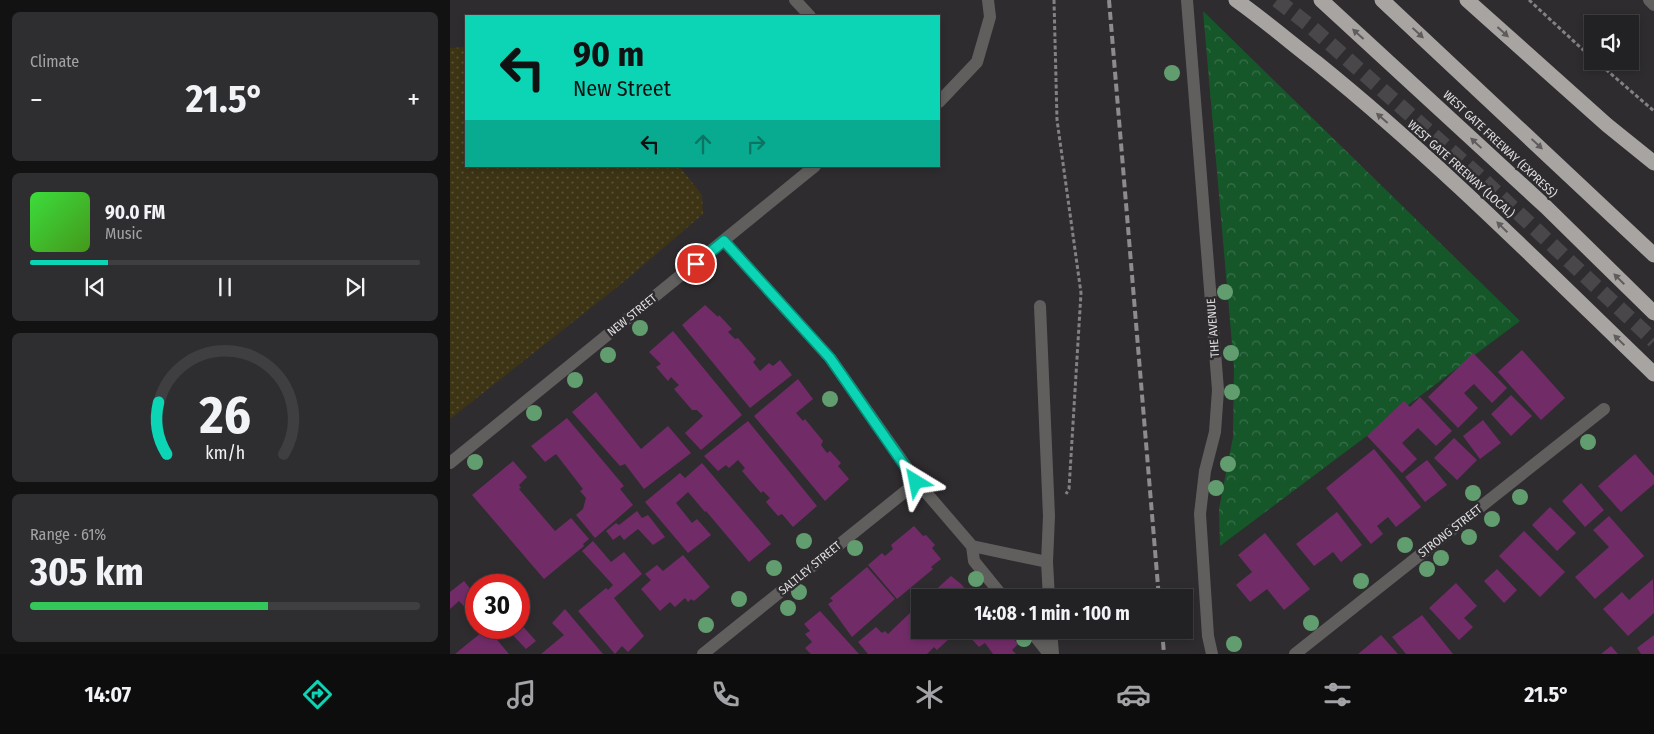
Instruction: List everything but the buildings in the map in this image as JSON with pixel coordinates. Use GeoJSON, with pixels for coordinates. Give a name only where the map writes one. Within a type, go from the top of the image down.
{"type":"FeatureCollection","features":[{"type":"Feature","properties":{"kind":"highway","name":"WEST GATE FREEWAY (LOCAL)"},"geometry":{"type":"LineString","coordinates":[[1236,0],[1255,13],[1350,90],[1419,150],[1498,223],[1654,374]]}},
{"type":"Feature","properties":{"kind":"highway","name":"WEST GATE FREEWAY (EXPRESS)"},"geometry":{"type":"LineString","coordinates":[[1321,0],[1546,206],[1654,313]]}},
{"type":"Feature","properties":{"kind":"highway","name":"WEST GATE FREEWAY (EXPRESS)"},"geometry":{"type":"LineString","coordinates":[[1382,0],[1654,255]]}},
{"type":"Feature","properties":{"kind":"highway"},"geometry":{"type":"LineString","coordinates":[[1467,0],[1607,125],[1654,163]]}},
{"type":"Feature","properties":{"kind":"highway"},"geometry":{"type":"LineString","coordinates":[[1607,125],[1654,172]]}},
{"type":"Feature","properties":{"kind":"street"},"geometry":{"type":"LineString","coordinates":[[795,0],[809,15]]}},
{"type":"Feature","properties":{"kind":"street"},"geometry":{"type":"LineString","coordinates":[[940,101],[977,62],[990,17],[988,0]]}},
{"type":"Feature","properties":{"kind":"street","name":"THE AVENUE"},"geometry":{"type":"LineString","coordinates":[[1187,0],[1218,390],[1215,432],[1206,471],[1200,514],[1208,636],[1212,654]]}},
{"type":"Feature","properties":{"kind":"street"},"geometry":{"type":"LineString","coordinates":[[1649,0],[1654,5]]}},
{"type":"Feature","properties":{"kind":"street","name":"NEW STREET"},"geometry":{"type":"LineString","coordinates":[[450,463],[814,167]]}},
{"type":"Feature","properties":{"kind":"street"},"geometry":{"type":"LineString","coordinates":[[724,241],[830,358],[916,482],[972,546],[974,561],[997,589]]}},
{"type":"Feature","properties":{"kind":"street"},"geometry":{"type":"LineString","coordinates":[[1040,306],[1049,516],[1050,589]]}},
{"type":"Feature","properties":{"kind":"street","name":"STRONG STREET"},"geometry":{"type":"LineString","coordinates":[[1295,654],[1604,409]]}},
{"type":"Feature","properties":{"kind":"street","name":"SALTLEY STREET"},"geometry":{"type":"LineString","coordinates":[[703,654],[916,482]]}},
{"type":"Feature","properties":{"kind":"street"},"geometry":{"type":"LineString","coordinates":[[972,546],[1048,562]]}},
{"type":"Feature","properties":{"kind":"street"},"geometry":{"type":"LineString","coordinates":[[1038,639],[1051,654]]}},
{"type":"Feature","properties":{"kind":"street"},"geometry":{"type":"LineString","coordinates":[[1051,639],[1051,654]]}},
{"type":"Feature","properties":{"kind":"path"},"geometry":{"type":"LineString","coordinates":[[1049,516],[1069,489],[1081,293],[1057,120],[1054,0]]}},
{"type":"Feature","properties":{"kind":"path"},"geometry":{"type":"LineString","coordinates":[[1529,0],[1584,51]]}},
{"type":"Feature","properties":{"kind":"path"},"geometry":{"type":"LineString","coordinates":[[1606,70],[1654,111]]}},
{"type":"Feature","properties":{"kind":"green space"},"geometry":{"type":"Polygon","coordinates":[[[1203,11],[1520,321],[1220,546],[1219,509],[1233,437],[1234,367],[1203,11]]]}},
{"type":"Feature","properties":{"kind":"sand"},"geometry":{"type":"Polygon","coordinates":[[[465,47],[465,167],[680,167],[702,195],[703,214],[621,284],[450,419],[450,48],[465,47]]]}},
{"type":"Feature","properties":{"kind":"tunnel"},"geometry":{"type":"LineString","coordinates":[[1277,0],[1309,25],[1477,174],[1654,341]]}},
{"type":"Feature","properties":{"kind":"railway"},"geometry":{"type":"LineString","coordinates":[[1109,0],[1158,589]]}},
{"type":"Feature","properties":{"kind":"railway"},"geometry":{"type":"LineString","coordinates":[[1163,639],[1164,654]]}},
{"type":"Feature","properties":{"kind":"route"},"geometry":{"type":"LineString","coordinates":[[696,264],[724,241],[830,358],[916,482]]}}]}
